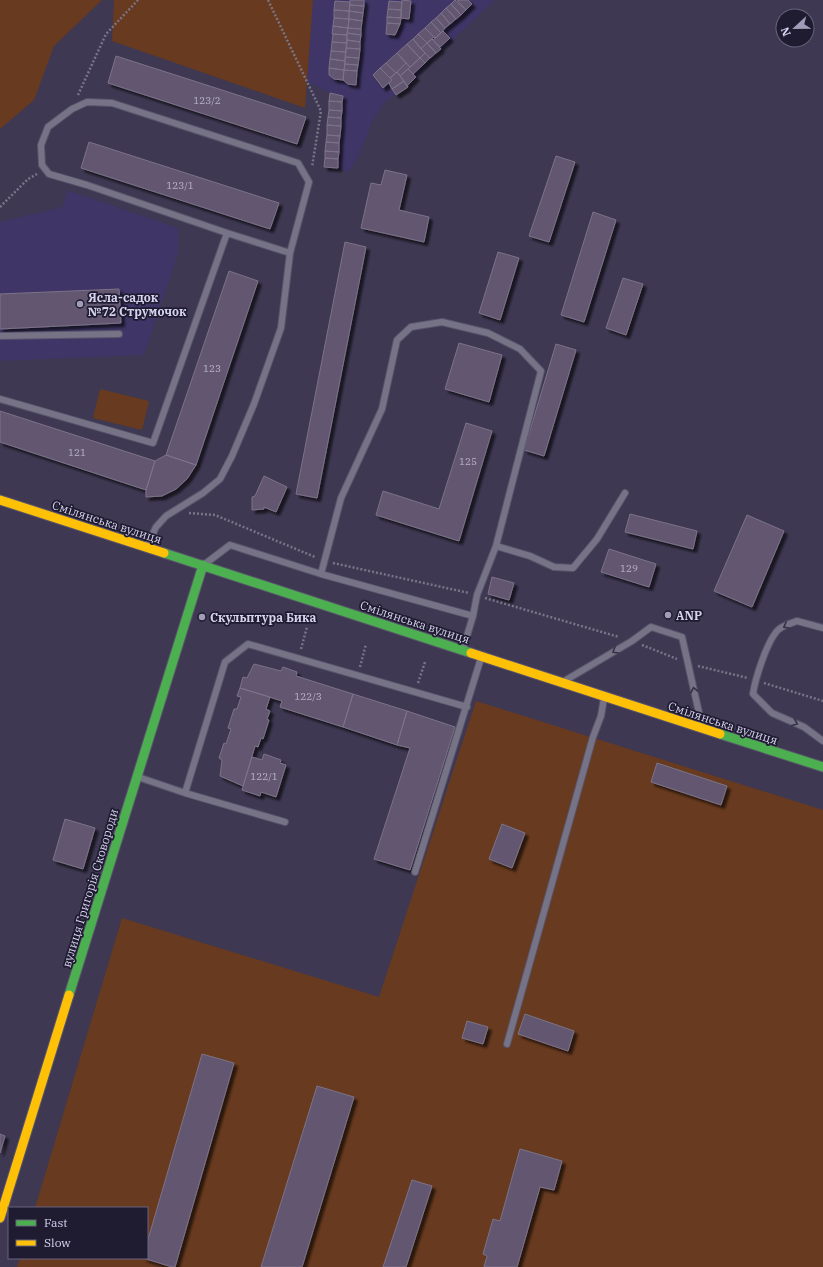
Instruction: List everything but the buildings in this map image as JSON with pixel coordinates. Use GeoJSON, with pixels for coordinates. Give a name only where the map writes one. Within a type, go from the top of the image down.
{"type":"FeatureCollection","features":[{"type":"Feature","properties":{"kind":"main road","name":"Смілянська вулиця"},"geometry":{"type":"LineString","coordinates":[[0,500],[823,768]]}},
{"type":"Feature","properties":{"kind":"main road","name":"вулиця Григорія Сковороди"},"geometry":{"type":"LineString","coordinates":[[0,1218],[203,565]]}},
{"type":"Feature","properties":{"kind":"lane"},"geometry":{"type":"LineString","coordinates":[[146,548],[156,527],[166,516],[202,493],[220,478],[232,456],[254,404],[281,328],[290,253],[309,182],[298,163],[112,103],[87,102],[72,109],[48,127],[41,145],[42,165],[49,174],[87,185],[290,253]]}},
{"type":"Feature","properties":{"kind":"lane"},"geometry":{"type":"LineString","coordinates":[[0,399],[153,443],[227,233]]}},
{"type":"Feature","properties":{"kind":"lane"},"geometry":{"type":"LineString","coordinates":[[321,574],[341,498],[382,409],[397,340],[411,327],[442,322],[488,333],[520,349],[541,371],[496,546],[477,595],[473,616],[463,650]]}},
{"type":"Feature","properties":{"kind":"lane"},"geometry":{"type":"LineString","coordinates":[[0,336],[119,334]]}},
{"type":"Feature","properties":{"kind":"lane"},"geometry":{"type":"LineString","coordinates":[[496,546],[530,556],[554,567],[573,568],[597,539],[625,493]]}},
{"type":"Feature","properties":{"kind":"lane"},"geometry":{"type":"LineString","coordinates":[[203,565],[230,546],[321,574],[473,616]]}},
{"type":"Feature","properties":{"kind":"lane"},"geometry":{"type":"LineString","coordinates":[[823,628],[798,621],[778,630],[765,653],[755,680],[753,694],[772,713],[804,727],[823,742]]}},
{"type":"Feature","properties":{"kind":"lane"},"geometry":{"type":"LineString","coordinates":[[562,682],[632,641],[651,627],[682,637],[702,728]]}},
{"type":"Feature","properties":{"kind":"lane"},"geometry":{"type":"LineString","coordinates":[[185,793],[225,662],[248,644],[467,707]]}},
{"type":"Feature","properties":{"kind":"lane"},"geometry":{"type":"LineString","coordinates":[[415,872],[482,657]]}},
{"type":"Feature","properties":{"kind":"lane"},"geometry":{"type":"LineString","coordinates":[[507,1044],[591,745],[601,716],[604,697]]}},
{"type":"Feature","properties":{"kind":"lane"},"geometry":{"type":"LineString","coordinates":[[137,776],[185,793],[285,822]]}},
{"type":"Feature","properties":{"kind":"path"},"geometry":{"type":"LineString","coordinates":[[72,109],[106,34],[138,0]]}},
{"type":"Feature","properties":{"kind":"path"},"geometry":{"type":"LineString","coordinates":[[268,0],[321,111],[309,182]]}},
{"type":"Feature","properties":{"kind":"path"},"geometry":{"type":"LineString","coordinates":[[0,207],[28,179],[45,170]]}},
{"type":"Feature","properties":{"kind":"path"},"geometry":{"type":"LineString","coordinates":[[188,513],[215,515],[325,561],[477,595],[632,641],[689,664],[755,680],[823,701]]}},
{"type":"Feature","properties":{"kind":"path"},"geometry":{"type":"LineString","coordinates":[[299,658],[307,626]]}},
{"type":"Feature","properties":{"kind":"path"},"geometry":{"type":"LineString","coordinates":[[358,675],[366,644]]}},
{"type":"Feature","properties":{"kind":"path"},"geometry":{"type":"LineString","coordinates":[[415,692],[424,662]]}},
{"type":"Feature","properties":{"kind":"shaded area"},"geometry":{"type":"Polygon","coordinates":[[[0,0],[102,0],[54,46],[34,100],[0,129],[0,0]]]}},
{"type":"Feature","properties":{"kind":"shaded area"},"geometry":{"type":"Polygon","coordinates":[[[114,0],[313,0],[305,108],[112,41],[114,0]]]}},
{"type":"Feature","properties":{"kind":"shaded area"},"geometry":{"type":"Polygon","coordinates":[[[301,0],[495,0],[434,58],[408,87],[385,102],[373,120],[357,160],[348,173],[338,167],[324,167],[330,93],[304,80],[301,0]]]}},
{"type":"Feature","properties":{"kind":"shaded area","name":"Ясла-садок №72 Струмочок"},"geometry":{"type":"Polygon","coordinates":[[[67,190],[178,228],[178,253],[144,355],[0,361],[0,222],[63,207],[67,190]]]}},
{"type":"Feature","properties":{"kind":"shaded area"},"geometry":{"type":"Polygon","coordinates":[[[100,389],[149,401],[142,430],[93,418],[100,389]]]}},
{"type":"Feature","properties":{"kind":"shaded area"},"geometry":{"type":"Polygon","coordinates":[[[476,701],[823,810],[823,1267],[17,1267],[20,1259],[148,1259],[148,1207],[35,1207],[122,918],[379,997],[476,701]]]}},
{"type":"Feature","properties":{"kind":"traffic: fast"},"geometry":{"type":"LineString","coordinates":[[164,553],[471,653]]}},
{"type":"Feature","properties":{"kind":"traffic: fast"},"geometry":{"type":"LineString","coordinates":[[69,995],[203,565]]}},
{"type":"Feature","properties":{"kind":"traffic: fast"},"geometry":{"type":"LineString","coordinates":[[720,734],[823,767]]}},
{"type":"Feature","properties":{"kind":"traffic: slow"},"geometry":{"type":"LineString","coordinates":[[0,500],[164,553]]}},
{"type":"Feature","properties":{"kind":"traffic: slow"},"geometry":{"type":"LineString","coordinates":[[471,653],[720,734]]}},
{"type":"Feature","properties":{"kind":"traffic: slow"},"geometry":{"type":"LineString","coordinates":[[0,1218],[69,995]]}},
{"type":"Feature","properties":{"kind":"place","name":"Ясла-садок №72 Струмочок"},"geometry":{"type":"Point","coordinates":[80,304]}},
{"type":"Feature","properties":{"kind":"place","name":"ANP"},"geometry":{"type":"Point","coordinates":[668,615]}},
{"type":"Feature","properties":{"kind":"place","name":"Cкульптура Бика"},"geometry":{"type":"Point","coordinates":[202,617]}}]}
